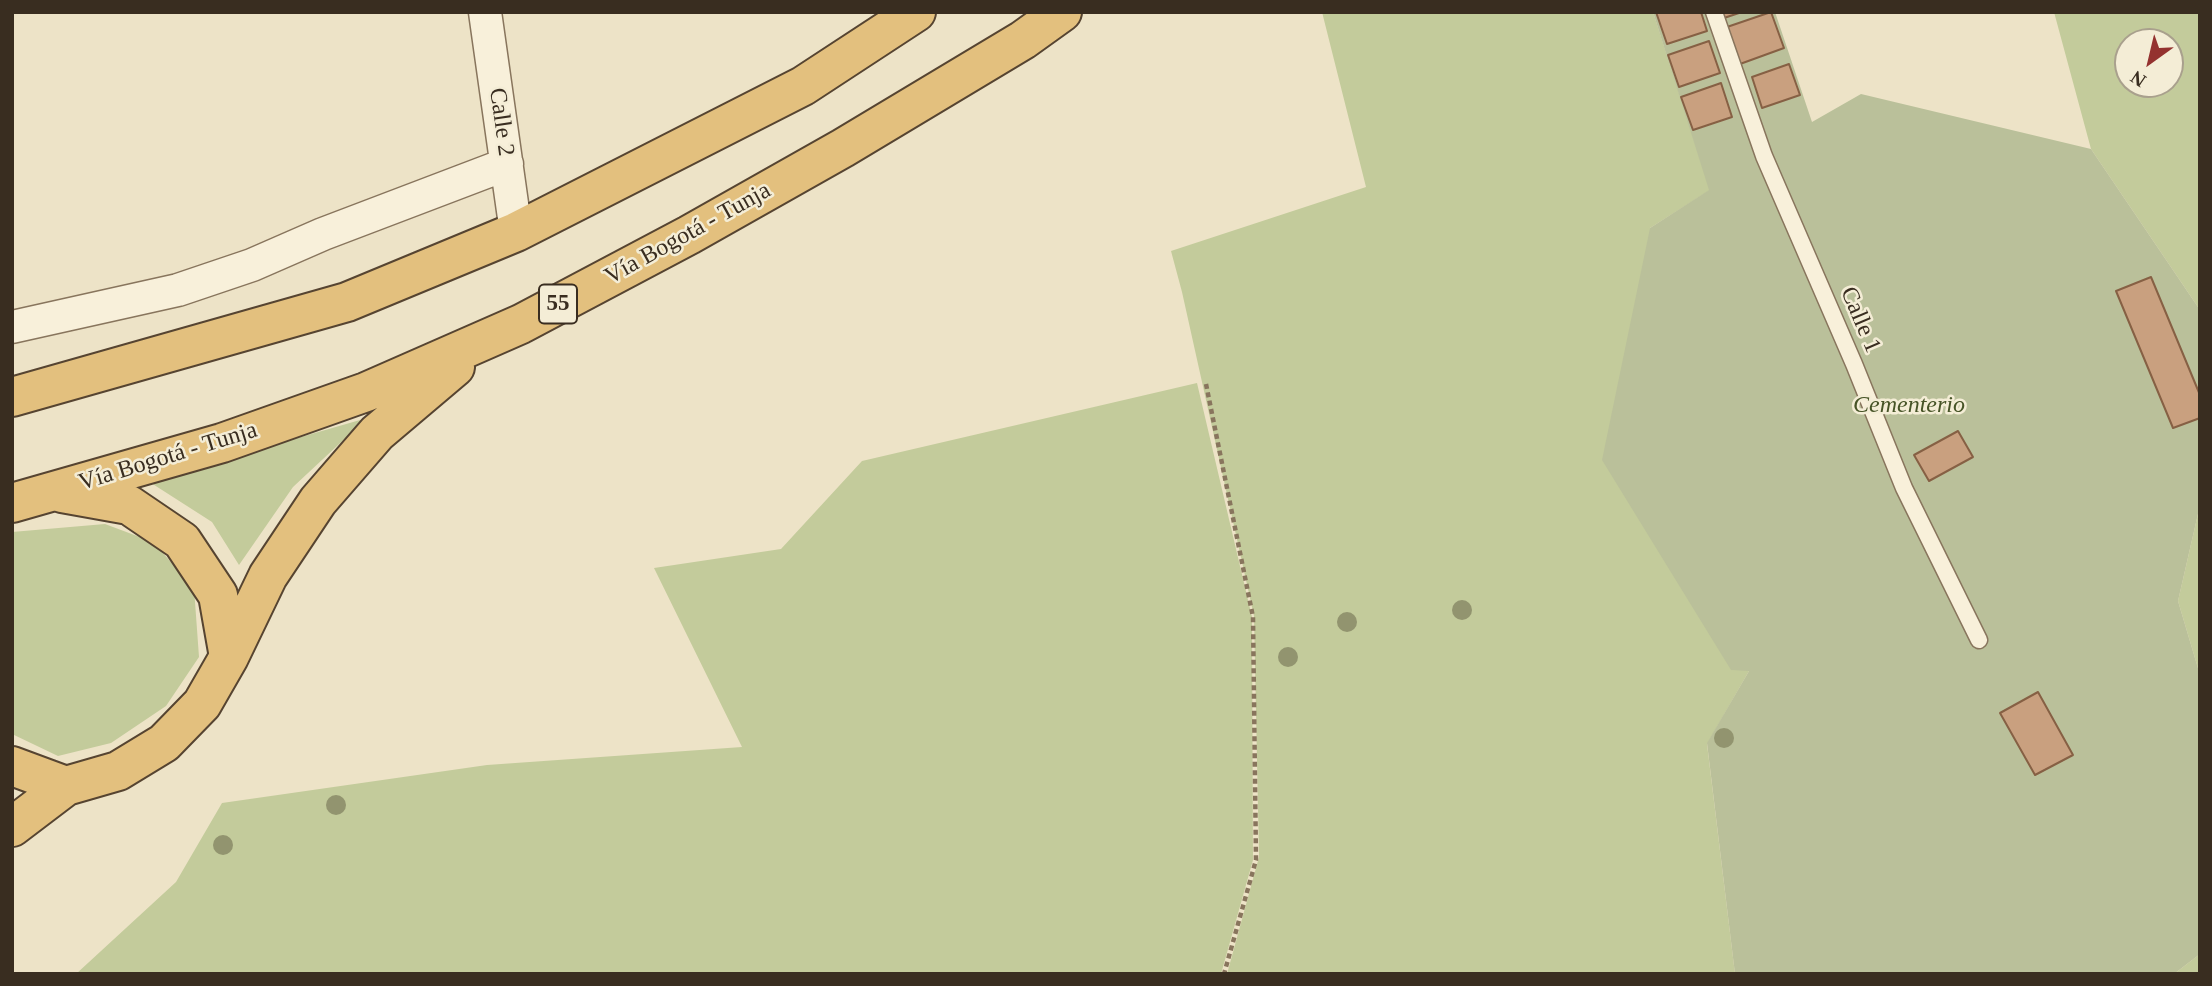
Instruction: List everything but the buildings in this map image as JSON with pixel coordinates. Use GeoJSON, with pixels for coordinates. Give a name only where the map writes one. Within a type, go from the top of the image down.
{"type":"FeatureCollection","features":[{"type":"Feature","properties":{"kind":"highway"},"geometry":{"type":"LineString","coordinates":[[12,397],[347,302],[516,232],[803,86],[916,12]]}},
{"type":"Feature","properties":{"kind":"highway","name":"Vía Bogotá - Tunja"},"geometry":{"type":"LineString","coordinates":[[12,503],[222,443],[366,392],[521,324],[689,236],[843,148],[1023,40],[1062,12]]}},
{"type":"Feature","properties":{"kind":"highway"},"geometry":{"type":"LineString","coordinates":[[12,827],[66,786],[118,771],[164,743],[202,704],[229,657],[268,576],[318,501],[377,433],[445,374],[521,324]]}},
{"type":"Feature","properties":{"kind":"highway"},"geometry":{"type":"LineString","coordinates":[[12,503],[66,493],[129,505],[182,541],[218,595],[229,657]]}},
{"type":"Feature","properties":{"kind":"highway"},"geometry":{"type":"LineString","coordinates":[[12,766],[66,786]]}},
{"type":"Feature","properties":{"kind":"street","name":"Calle 2"},"geometry":{"type":"LineString","coordinates":[[485,12],[516,232]]}},
{"type":"Feature","properties":{"kind":"street"},"geometry":{"type":"LineString","coordinates":[[12,327],[178,290],[252,265],[323,234],[507,164]]}},
{"type":"Feature","properties":{"kind":"lane","name":"Calle 1"},"geometry":{"type":"LineString","coordinates":[[1714,12],[1764,156],[1854,364],[1904,488],[1979,640]]}},
{"type":"Feature","properties":{"kind":"path"},"geometry":{"type":"LineString","coordinates":[[1206,384],[1253,617],[1256,860],[1224,974]]}},
{"type":"Feature","properties":{"kind":"green space"},"geometry":{"type":"Polygon","coordinates":[[[1322,12],[1653,12],[1710,190],[1650,228],[1749,671],[1707,744],[1735,974],[1227,974],[1259,857],[1254,616],[1171,251],[1366,187],[1322,12]]]}},
{"type":"Feature","properties":{"kind":"green space","name":"Cementerio"},"geometry":{"type":"Polygon","coordinates":[[[1653,12],[1775,12],[1812,122],[1861,94],[2091,149],[2200,310],[2200,505],[2178,601],[2200,675],[2200,954],[2174,974],[1735,974],[1707,743],[1749,671],[1731,670],[1602,460],[1650,228],[1709,190],[1653,12]]]}},
{"type":"Feature","properties":{"kind":"green space"},"geometry":{"type":"Polygon","coordinates":[[[2054,12],[2200,12],[2200,310],[2091,149],[2054,12]]]}},
{"type":"Feature","properties":{"kind":"green space"},"geometry":{"type":"Polygon","coordinates":[[[1197,383],[1252,617],[1253,860],[1221,974],[76,974],[176,882],[222,803],[487,765],[742,747],[654,568],[781,549],[862,461],[1197,383]]]}},
{"type":"Feature","properties":{"kind":"green space"},"geometry":{"type":"Polygon","coordinates":[[[367,418],[293,487],[239,565],[212,522],[148,481],[367,418]]]}},
{"type":"Feature","properties":{"kind":"green space"},"geometry":{"type":"Polygon","coordinates":[[[2200,505],[2200,675],[2178,601],[2200,505]]]}},
{"type":"Feature","properties":{"kind":"green space"},"geometry":{"type":"Polygon","coordinates":[[[105,524],[153,542],[194,588],[199,657],[166,706],[111,743],[58,756],[12,734],[12,532],[105,524]]]}},
{"type":"Feature","properties":{"kind":"green space"},"geometry":{"type":"Polygon","coordinates":[[[2200,954],[2200,974],[2174,974],[2200,954]]]}}]}
